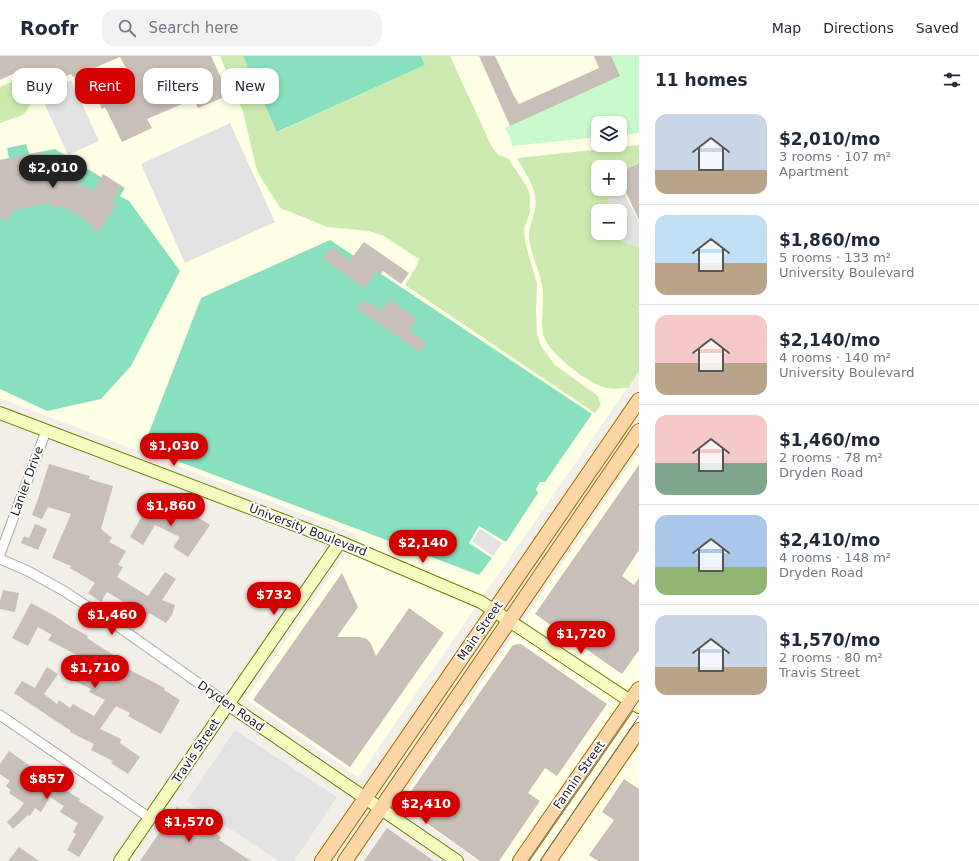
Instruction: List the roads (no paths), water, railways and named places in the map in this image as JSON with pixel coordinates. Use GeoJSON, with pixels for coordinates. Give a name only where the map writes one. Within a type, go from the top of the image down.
{"type":"FeatureCollection","features":[{"type":"Feature","properties":{"kind":"main road","name":"Main Street"},"geometry":{"type":"LineString","coordinates":[[322,861],[494,610],[637,407]]}},
{"type":"Feature","properties":{"kind":"main road","name":"University Boulevard"},"geometry":{"type":"LineString","coordinates":[[0,413],[340,542],[481,602],[634,704]]}},
{"type":"Feature","properties":{"kind":"main road","name":"Main Street"},"geometry":{"type":"LineString","coordinates":[[345,861],[508,620],[639,431]]}},
{"type":"Feature","properties":{"kind":"main road","name":"Travis Street"},"geometry":{"type":"LineString","coordinates":[[120,861],[340,542]]}},
{"type":"Feature","properties":{"kind":"main road","name":"Fannin Street"},"geometry":{"type":"LineString","coordinates":[[520,861],[634,704],[639,689]]}},
{"type":"Feature","properties":{"kind":"main road","name":"Dryden Road"},"geometry":{"type":"LineString","coordinates":[[228,704],[457,861]]}},
{"type":"Feature","properties":{"kind":"main road","name":"Fannin Street"},"geometry":{"type":"LineString","coordinates":[[549,861],[639,730]]}},
{"type":"Feature","properties":{"kind":"street","name":"Lanier Drive"},"geometry":{"type":"LineString","coordinates":[[0,554],[46,431]]}},
{"type":"Feature","properties":{"kind":"street","name":"Dryden Road"},"geometry":{"type":"LineString","coordinates":[[0,560],[28,571],[64,592],[118,627],[228,704]]}},
{"type":"Feature","properties":{"kind":"street"},"geometry":{"type":"LineString","coordinates":[[0,715],[150,818]]}},
{"type":"Feature","properties":{"kind":"tram line"},"geometry":{"type":"LineString","coordinates":[[528,861],[639,700]]}},
{"type":"Feature","properties":{"kind":"tram line"},"geometry":{"type":"LineString","coordinates":[[540,861],[639,716]]}}]}
